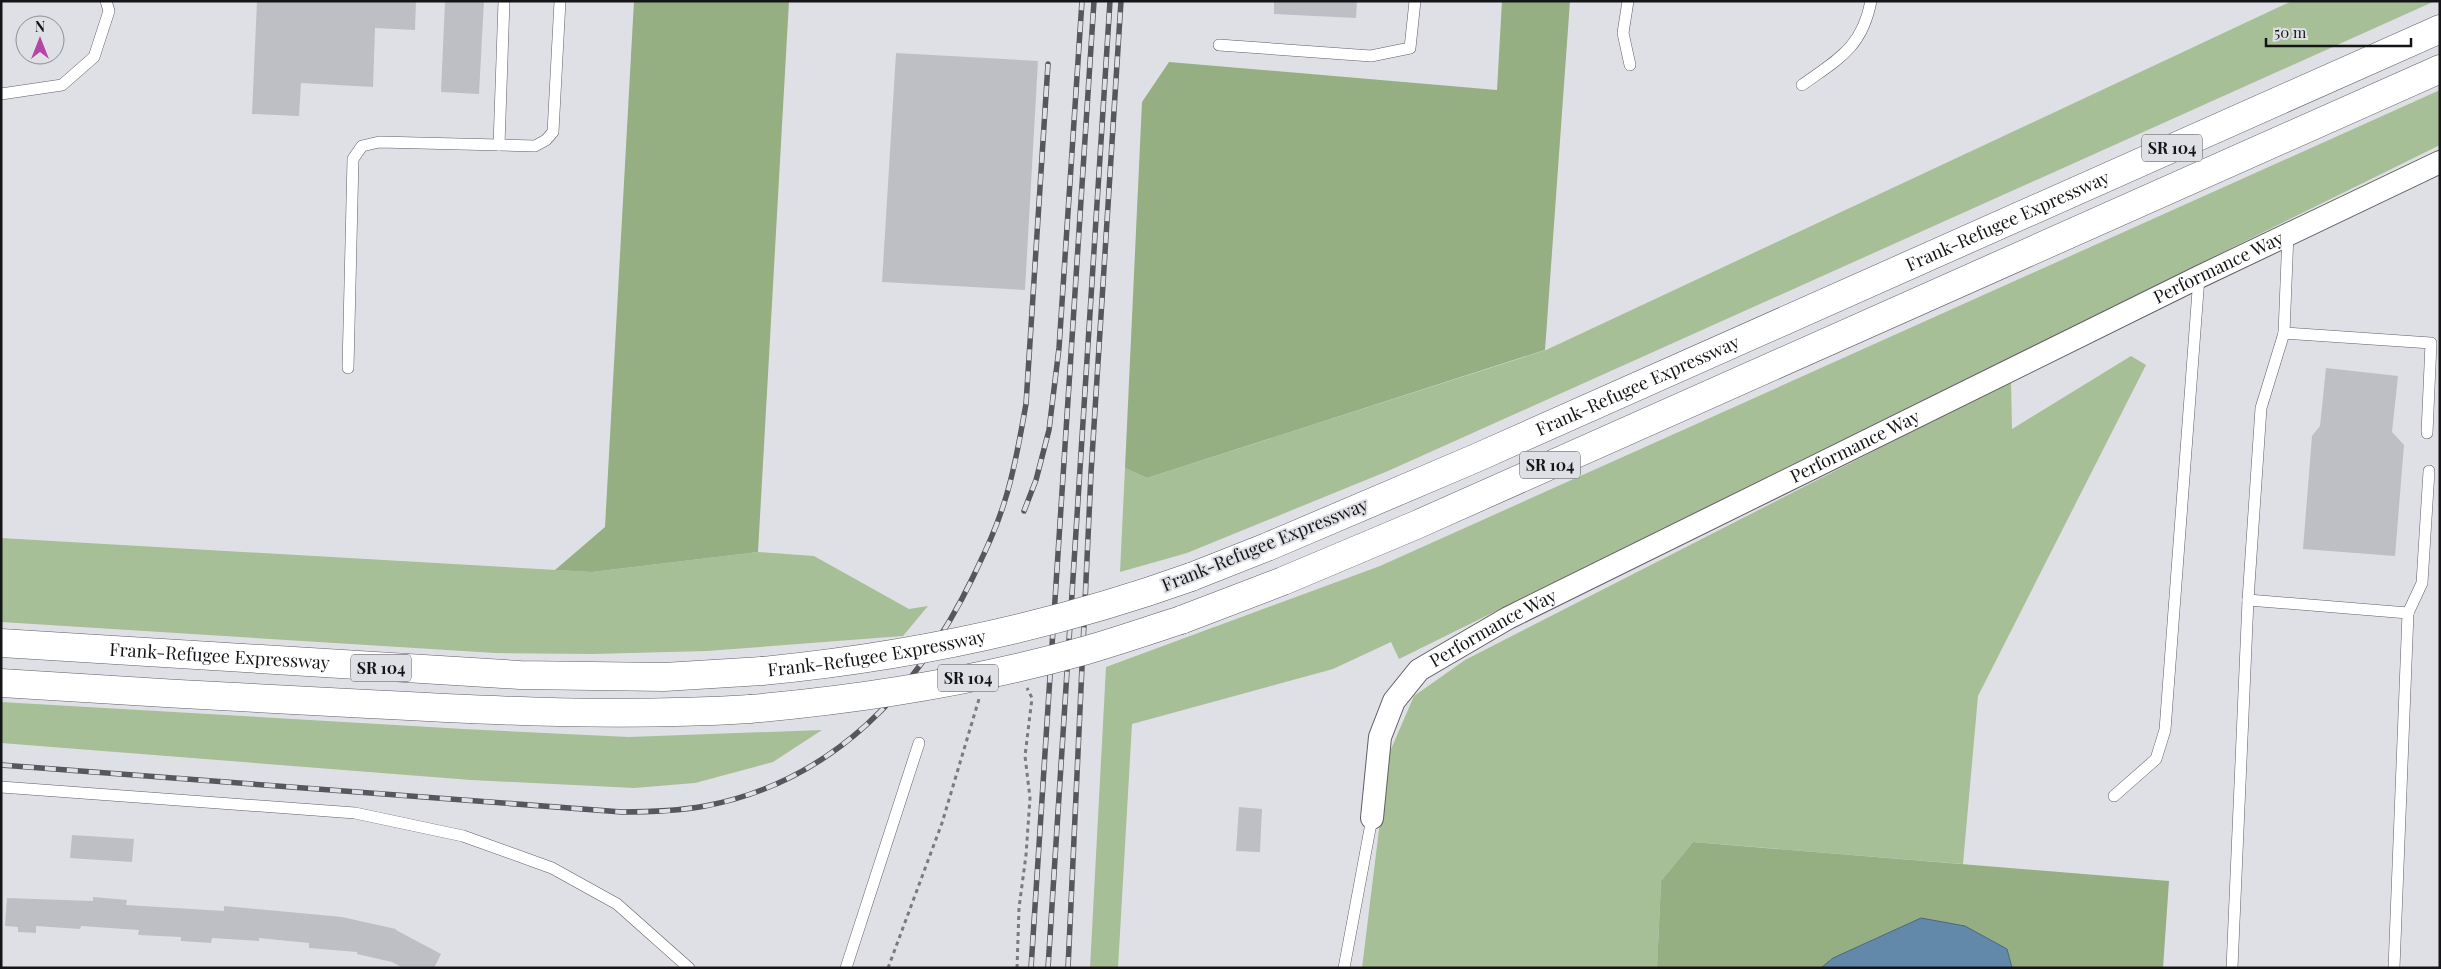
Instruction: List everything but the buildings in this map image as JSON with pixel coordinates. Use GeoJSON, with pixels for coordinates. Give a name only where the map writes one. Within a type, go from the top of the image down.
{"type":"FeatureCollection","features":[{"type":"Feature","properties":{"kind":"highway","name":"Frank-Refugee Expressway"},"geometry":{"type":"LineString","coordinates":[[1,643],[520,676],[655,677],[762,671],[854,661],[964,642],[1075,614],[1191,577],[1266,547],[1476,458],[2440,29]]}},
{"type":"Feature","properties":{"kind":"highway","name":"Frank-Refugee Expressway"},"geometry":{"type":"LineString","coordinates":[[1,683],[153,693],[546,713],[666,714],[750,709],[860,697],[998,672],[1087,650],[1181,620],[1283,581],[1416,525],[2440,69]]}},
{"type":"Feature","properties":{"kind":"street","name":"Performance Way"},"geometry":{"type":"LineString","coordinates":[[1372,818],[1380,737],[1394,700],[1419,670],[1508,618],[2199,277],[2440,162]]}},
{"type":"Feature","properties":{"kind":"lane"},"geometry":{"type":"LineString","coordinates":[[1,94],[62,85],[94,57],[109,11],[106,1]]}},
{"type":"Feature","properties":{"kind":"lane"},"geometry":{"type":"LineString","coordinates":[[499,145],[504,1]]}},
{"type":"Feature","properties":{"kind":"lane"},"geometry":{"type":"LineString","coordinates":[[348,368],[353,159],[362,146],[379,142],[535,146],[546,140],[553,132],[560,1]]}},
{"type":"Feature","properties":{"kind":"lane"},"geometry":{"type":"LineString","coordinates":[[1219,45],[1371,56],[1410,48],[1415,1]]}},
{"type":"Feature","properties":{"kind":"lane"},"geometry":{"type":"LineString","coordinates":[[1628,1],[1623,33],[1630,65]]}},
{"type":"Feature","properties":{"kind":"lane"},"geometry":{"type":"LineString","coordinates":[[1802,85],[1853,45],[1863,31],[1871,1]]}},
{"type":"Feature","properties":{"kind":"lane"},"geometry":{"type":"LineString","coordinates":[[2232,968],[2248,600],[2261,408],[2284,334],[2288,234]]}},
{"type":"Feature","properties":{"kind":"lane"},"geometry":{"type":"LineString","coordinates":[[2114,796],[2156,759],[2165,730],[2199,277]]}},
{"type":"Feature","properties":{"kind":"lane"},"geometry":{"type":"LineString","coordinates":[[2284,334],[2431,343],[2427,433]]}},
{"type":"Feature","properties":{"kind":"lane"},"geometry":{"type":"LineString","coordinates":[[2394,968],[2408,612],[2422,583],[2429,471]]}},
{"type":"Feature","properties":{"kind":"lane"},"geometry":{"type":"LineString","coordinates":[[2248,600],[2408,612]]}},
{"type":"Feature","properties":{"kind":"lane"},"geometry":{"type":"LineString","coordinates":[[846,968],[919,743]]}},
{"type":"Feature","properties":{"kind":"lane"},"geometry":{"type":"LineString","coordinates":[[1,787],[356,813],[463,836],[552,868],[617,904],[689,968]]}},
{"type":"Feature","properties":{"kind":"lane"},"geometry":{"type":"LineString","coordinates":[[1344,968],[1372,818]]}},
{"type":"Feature","properties":{"kind":"path"},"geometry":{"type":"LineString","coordinates":[[1017,968],[1019,908],[1026,855],[1030,798],[1025,756],[1032,698],[1027,688],[1020,683]]}},
{"type":"Feature","properties":{"kind":"path"},"geometry":{"type":"LineString","coordinates":[[888,968],[942,823],[980,696]]}},
{"type":"Feature","properties":{"kind":"green space"},"geometry":{"type":"Polygon","coordinates":[[[634,1],[789,1],[758,552],[592,572],[555,570],[605,527],[634,1]]]}},
{"type":"Feature","properties":{"kind":"green space"},"geometry":{"type":"Polygon","coordinates":[[[1502,1],[1570,1],[1545,350],[1147,478],[1125,468],[1142,102],[1169,62],[1497,90],[1502,1]]]}},
{"type":"Feature","properties":{"kind":"green space"},"geometry":{"type":"Polygon","coordinates":[[[2292,1],[2435,1],[1388,471],[1187,553],[1120,572],[1125,468],[1147,478],[1546,350],[2292,1]]]}},
{"type":"Feature","properties":{"kind":"green space"},"geometry":{"type":"Polygon","coordinates":[[[2440,90],[2440,145],[1399,659],[1391,642],[1333,669],[1132,724],[1118,968],[1090,968],[1106,667],[1380,566],[2440,90]]]}},
{"type":"Feature","properties":{"kind":"green space"},"geometry":{"type":"Polygon","coordinates":[[[2131,356],[2146,365],[1978,696],[1963,864],[1693,842],[1661,881],[1657,968],[1362,968],[1388,756],[1414,696],[1465,660],[2011,381],[2012,429],[2131,356]]]}},
{"type":"Feature","properties":{"kind":"green space"},"geometry":{"type":"Polygon","coordinates":[[[1,538],[592,572],[758,552],[814,556],[909,609],[928,606],[903,636],[707,651],[593,654],[495,653],[1,622],[1,538]]]}},
{"type":"Feature","properties":{"kind":"green space"},"geometry":{"type":"Polygon","coordinates":[[[1,702],[629,737],[822,730],[773,762],[695,783],[634,788],[471,780],[1,743],[1,702]]]}},
{"type":"Feature","properties":{"kind":"green space"},"geometry":{"type":"Polygon","coordinates":[[[1693,842],[2169,881],[2163,968],[2012,968],[2007,949],[1965,926],[1921,918],[1833,958],[1821,968],[1657,968],[1661,881],[1693,842]]]}},
{"type":"Feature","properties":{"kind":"water"},"geometry":{"type":"Polygon","coordinates":[[[1921,918],[1965,926],[2007,949],[2012,968],[1821,968],[1833,958],[1921,918]]]}},
{"type":"Feature","properties":{"kind":"railway"},"geometry":{"type":"LineString","coordinates":[[1024,511],[1036,480],[1049,430],[1059,348],[1082,1]]}},
{"type":"Feature","properties":{"kind":"railway"},"geometry":{"type":"LineString","coordinates":[[1031,968],[1094,1]]}},
{"type":"Feature","properties":{"kind":"railway"},"geometry":{"type":"LineString","coordinates":[[1048,968],[1110,1]]}},
{"type":"Feature","properties":{"kind":"railway"},"geometry":{"type":"LineString","coordinates":[[1068,968],[1091,473],[1121,1]]}},
{"type":"Feature","properties":{"kind":"railway"},"geometry":{"type":"LineString","coordinates":[[1,765],[632,812],[695,808],[751,794],[793,776],[832,753],[867,725],[898,692],[926,657],[951,618],[973,577],[995,530],[1009,488],[1026,404],[1048,64]]}}]}
